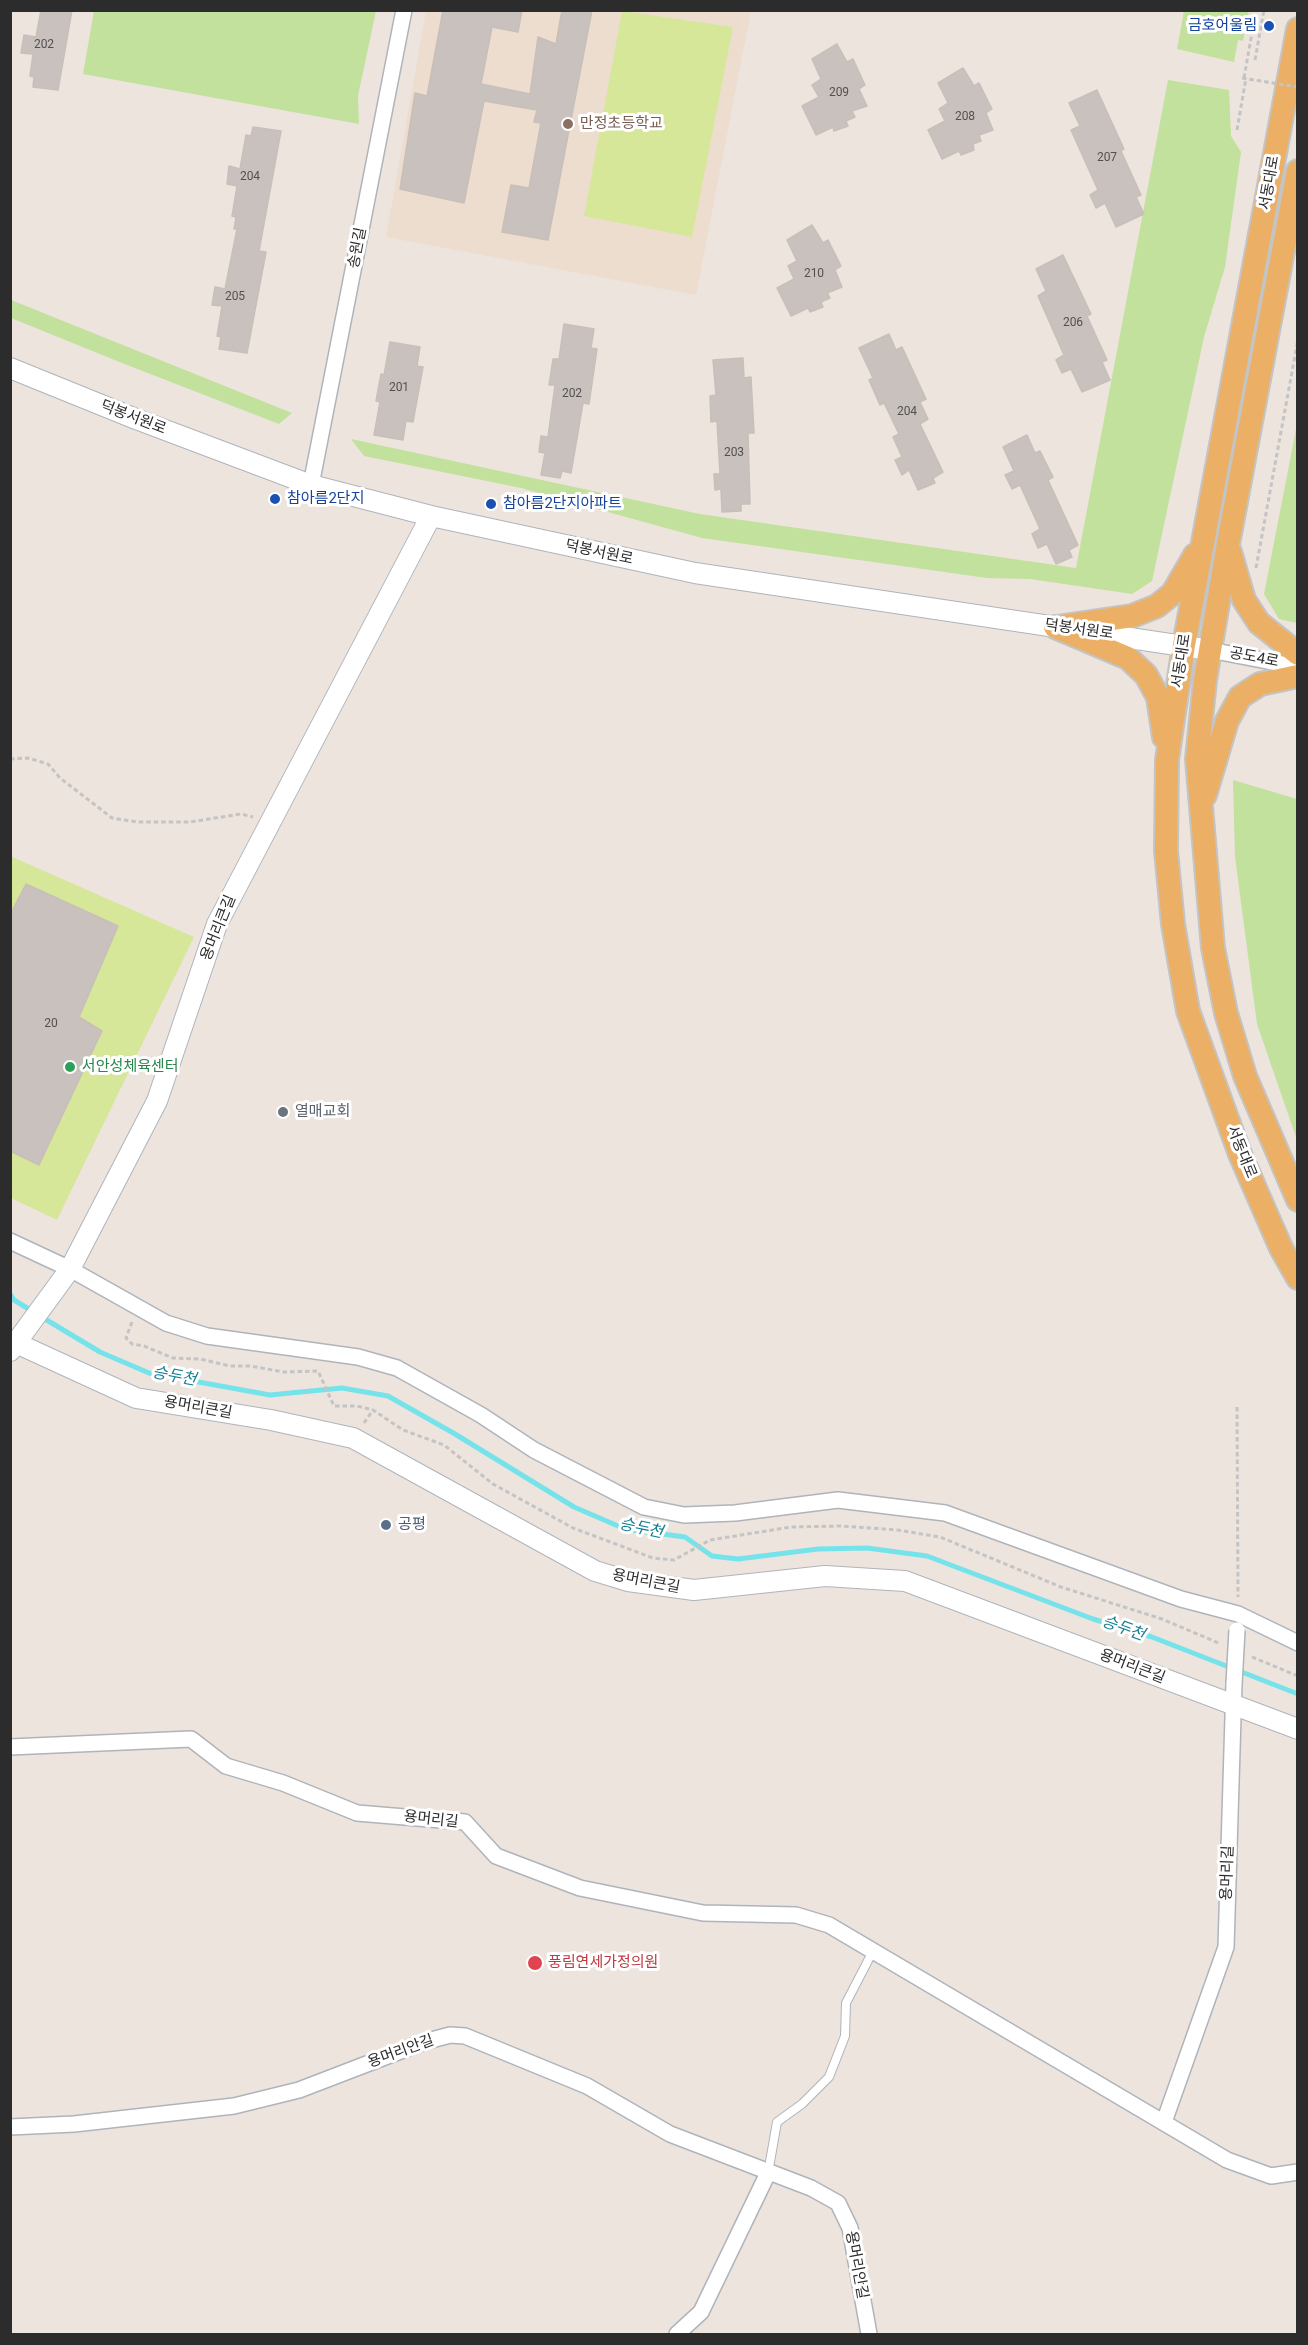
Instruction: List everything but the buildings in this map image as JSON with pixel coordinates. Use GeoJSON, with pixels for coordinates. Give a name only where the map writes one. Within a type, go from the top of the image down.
{"type":"FeatureCollection","features":[{"type":"Feature","properties":{"kind":"main road","name":"서동대로"},"geometry":{"type":"LineString","coordinates":[[1298,29],[1184,645],[1167,760],[1166,851],[1173,924],[1188,1011],[1240,1154],[1281,1248],[1298,1278]]}},
{"type":"Feature","properties":{"kind":"main road","name":"서동대로"},"geometry":{"type":"LineString","coordinates":[[1298,171],[1228,544],[1210,650],[1197,759],[1213,948],[1226,1013],[1245,1076],[1298,1200]]}},
{"type":"Feature","properties":{"kind":"main road"},"geometry":{"type":"LineString","coordinates":[[1055,627],[1132,616],[1157,606],[1173,593],[1205,537]]}},
{"type":"Feature","properties":{"kind":"main road"},"geometry":{"type":"LineString","coordinates":[[1228,544],[1244,600],[1259,623],[1298,654]]}},
{"type":"Feature","properties":{"kind":"main road"},"geometry":{"type":"LineString","coordinates":[[1055,627],[1128,658],[1146,675],[1158,697],[1167,760]]}},
{"type":"Feature","properties":{"kind":"main road"},"geometry":{"type":"LineString","coordinates":[[1200,810],[1227,721],[1240,698],[1260,684],[1298,676]]}},
{"type":"Feature","properties":{"kind":"street","name":"송원길"},"geometry":{"type":"LineString","coordinates":[[312,485],[404,10]]}},
{"type":"Feature","properties":{"kind":"street","name":"덕봉서원로"},"geometry":{"type":"LineString","coordinates":[[10,368],[136,419],[312,485],[431,516],[695,573],[1210,650]]}},
{"type":"Feature","properties":{"kind":"street","name":"용머리큰길"},"geometry":{"type":"LineString","coordinates":[[431,516],[217,924],[157,1101],[67,1274],[30,1327],[12,1344],[136,1398],[271,1420],[353,1438],[595,1571],[628,1581],[694,1590],[825,1576],[905,1581],[1298,1730]]}},
{"type":"Feature","properties":{"kind":"street","name":"공도4로"},"geometry":{"type":"LineString","coordinates":[[1210,650],[1298,667]]}},
{"type":"Feature","properties":{"kind":"street"},"geometry":{"type":"LineString","coordinates":[[10,1241],[67,1274],[166,1323],[207,1336],[358,1357],[397,1368],[481,1414],[534,1450],[644,1507],[684,1515],[735,1513],[838,1500],[945,1513],[1181,1599],[1238,1614],[1298,1643]]}},
{"type":"Feature","properties":{"kind":"street","name":"용머리길"},"geometry":{"type":"LineString","coordinates":[[1164,2122],[1226,1947],[1238,1614]]}},
{"type":"Feature","properties":{"kind":"street","name":"용머리길"},"geometry":{"type":"LineString","coordinates":[[10,1747],[191,1739],[226,1766],[283,1783],[357,1813],[465,1822],[496,1856],[580,1888],[703,1913],[796,1915],[828,1925],[1227,2160],[1271,2176],[1298,2172]]}},
{"type":"Feature","properties":{"kind":"street","name":"용머리안길"},"geometry":{"type":"LineString","coordinates":[[10,2127],[74,2124],[234,2106],[299,2090],[424,2042],[450,2035],[465,2036],[587,2086],[670,2134],[811,2188],[838,2203],[850,2228],[869,2334]]}},
{"type":"Feature","properties":{"kind":"street"},"geometry":{"type":"LineString","coordinates":[[677,2334],[701,2312],[768,2173]]}},
{"type":"Feature","properties":{"kind":"lane"},"geometry":{"type":"LineString","coordinates":[[768,2173],[777,2122],[802,2104],[829,2077],[845,2036],[846,2003],[873,1951]]}},
{"type":"Feature","properties":{"kind":"path"},"geometry":{"type":"LineString","coordinates":[[1237,130],[1256,10]]}},
{"type":"Feature","properties":{"kind":"path"},"geometry":{"type":"LineString","coordinates":[[1255,60],[1264,10]]}},
{"type":"Feature","properties":{"kind":"path"},"geometry":{"type":"LineString","coordinates":[[1244,78],[1298,87]]}},
{"type":"Feature","properties":{"kind":"path"},"geometry":{"type":"LineString","coordinates":[[1255,573],[1298,339]]}},
{"type":"Feature","properties":{"kind":"path"},"geometry":{"type":"LineString","coordinates":[[10,759],[28,758],[48,764],[60,778],[112,818],[137,822],[190,822],[241,814],[270,820]]}},
{"type":"Feature","properties":{"kind":"path"},"geometry":{"type":"LineString","coordinates":[[129,1329],[126,1338],[132,1344],[144,1346],[172,1358],[200,1359],[230,1366],[250,1366],[284,1372],[318,1371],[334,1406],[357,1406],[373,1410],[403,1430],[444,1445],[494,1484],[573,1528],[654,1558],[674,1560],[710,1540],[791,1527],[842,1526],[898,1530],[939,1537],[1061,1587],[1162,1619],[1225,1646]]}},
{"type":"Feature","properties":{"kind":"path"},"geometry":{"type":"LineString","coordinates":[[1237,1407],[1238,1614]]}},
{"type":"Feature","properties":{"kind":"path"},"geometry":{"type":"LineString","coordinates":[[1245,1654],[1298,1676]]}},
{"type":"Feature","properties":{"kind":"shaded area","name":"만정초등학교"},"geometry":{"type":"Polygon","coordinates":[[[426,11],[751,11],[696,295],[386,237],[426,11]]]}},
{"type":"Feature","properties":{"kind":"green space"},"geometry":{"type":"Polygon","coordinates":[[[94,11],[376,11],[358,96],[359,124],[83,74],[94,11]]]}},
{"type":"Feature","properties":{"kind":"green space"},"geometry":{"type":"Polygon","coordinates":[[[622,11],[733,27],[692,237],[584,216],[622,11]]]}},
{"type":"Feature","properties":{"kind":"green space"},"geometry":{"type":"Polygon","coordinates":[[[1184,11],[1249,11],[1243,41],[1238,40],[1234,62],[1177,49],[1184,11]]]}},
{"type":"Feature","properties":{"kind":"green space"},"geometry":{"type":"Polygon","coordinates":[[[1168,80],[1229,90],[1231,136],[1241,152],[1225,267],[1204,337],[1152,581],[1132,594],[1030,579],[987,578],[702,538],[521,488],[364,456],[351,439],[700,514],[1076,568],[1168,80]]]}},
{"type":"Feature","properties":{"kind":"green space"},"geometry":{"type":"Polygon","coordinates":[[[10,300],[292,413],[279,424],[122,363],[11,318],[10,300]]]}},
{"type":"Feature","properties":{"kind":"green space"},"geometry":{"type":"Polygon","coordinates":[[[1297,424],[1298,623],[1279,619],[1264,594],[1297,424]]]}},
{"type":"Feature","properties":{"kind":"green space"},"geometry":{"type":"Polygon","coordinates":[[[1233,780],[1297,799],[1297,1140],[1257,1024],[1235,857],[1233,780]]]}},
{"type":"Feature","properties":{"kind":"green space","name":"서안성체육센터"},"geometry":{"type":"Polygon","coordinates":[[[10,856],[194,937],[57,1220],[11,1198],[10,856]]]}},
{"type":"Feature","properties":{"kind":"waterway","name":"승두천"},"geometry":{"type":"LineString","coordinates":[[10,1294],[14,1300],[32,1311]]}},
{"type":"Feature","properties":{"kind":"waterway","name":"승두천"},"geometry":{"type":"LineString","coordinates":[[40,1316],[100,1352],[149,1373],[270,1395],[342,1388],[388,1396],[574,1507],[625,1529],[685,1537],[712,1556],[738,1559],[818,1549],[867,1548],[927,1556],[1093,1619],[1152,1637],[1298,1694]]}},
{"type":"Feature","properties":{"kind":"place","name":"금호어울림"},"geometry":{"type":"Point","coordinates":[1269,26]}},
{"type":"Feature","properties":{"kind":"place","name":"만정초등학교"},"geometry":{"type":"Point","coordinates":[568,124]}},
{"type":"Feature","properties":{"kind":"place","name":"참아름2단지"},"geometry":{"type":"Point","coordinates":[275,499]}},
{"type":"Feature","properties":{"kind":"place","name":"참아름2단지아파트"},"geometry":{"type":"Point","coordinates":[491,504]}},
{"type":"Feature","properties":{"kind":"place","name":"서안성체육센터"},"geometry":{"type":"Point","coordinates":[70,1067]}},
{"type":"Feature","properties":{"kind":"place","name":"열매교회"},"geometry":{"type":"Point","coordinates":[283,1112]}},
{"type":"Feature","properties":{"kind":"place","name":"공평"},"geometry":{"type":"Point","coordinates":[386,1525]}},
{"type":"Feature","properties":{"kind":"place","name":"풍림연세가정의원"},"geometry":{"type":"Point","coordinates":[535,1963]}}]}
